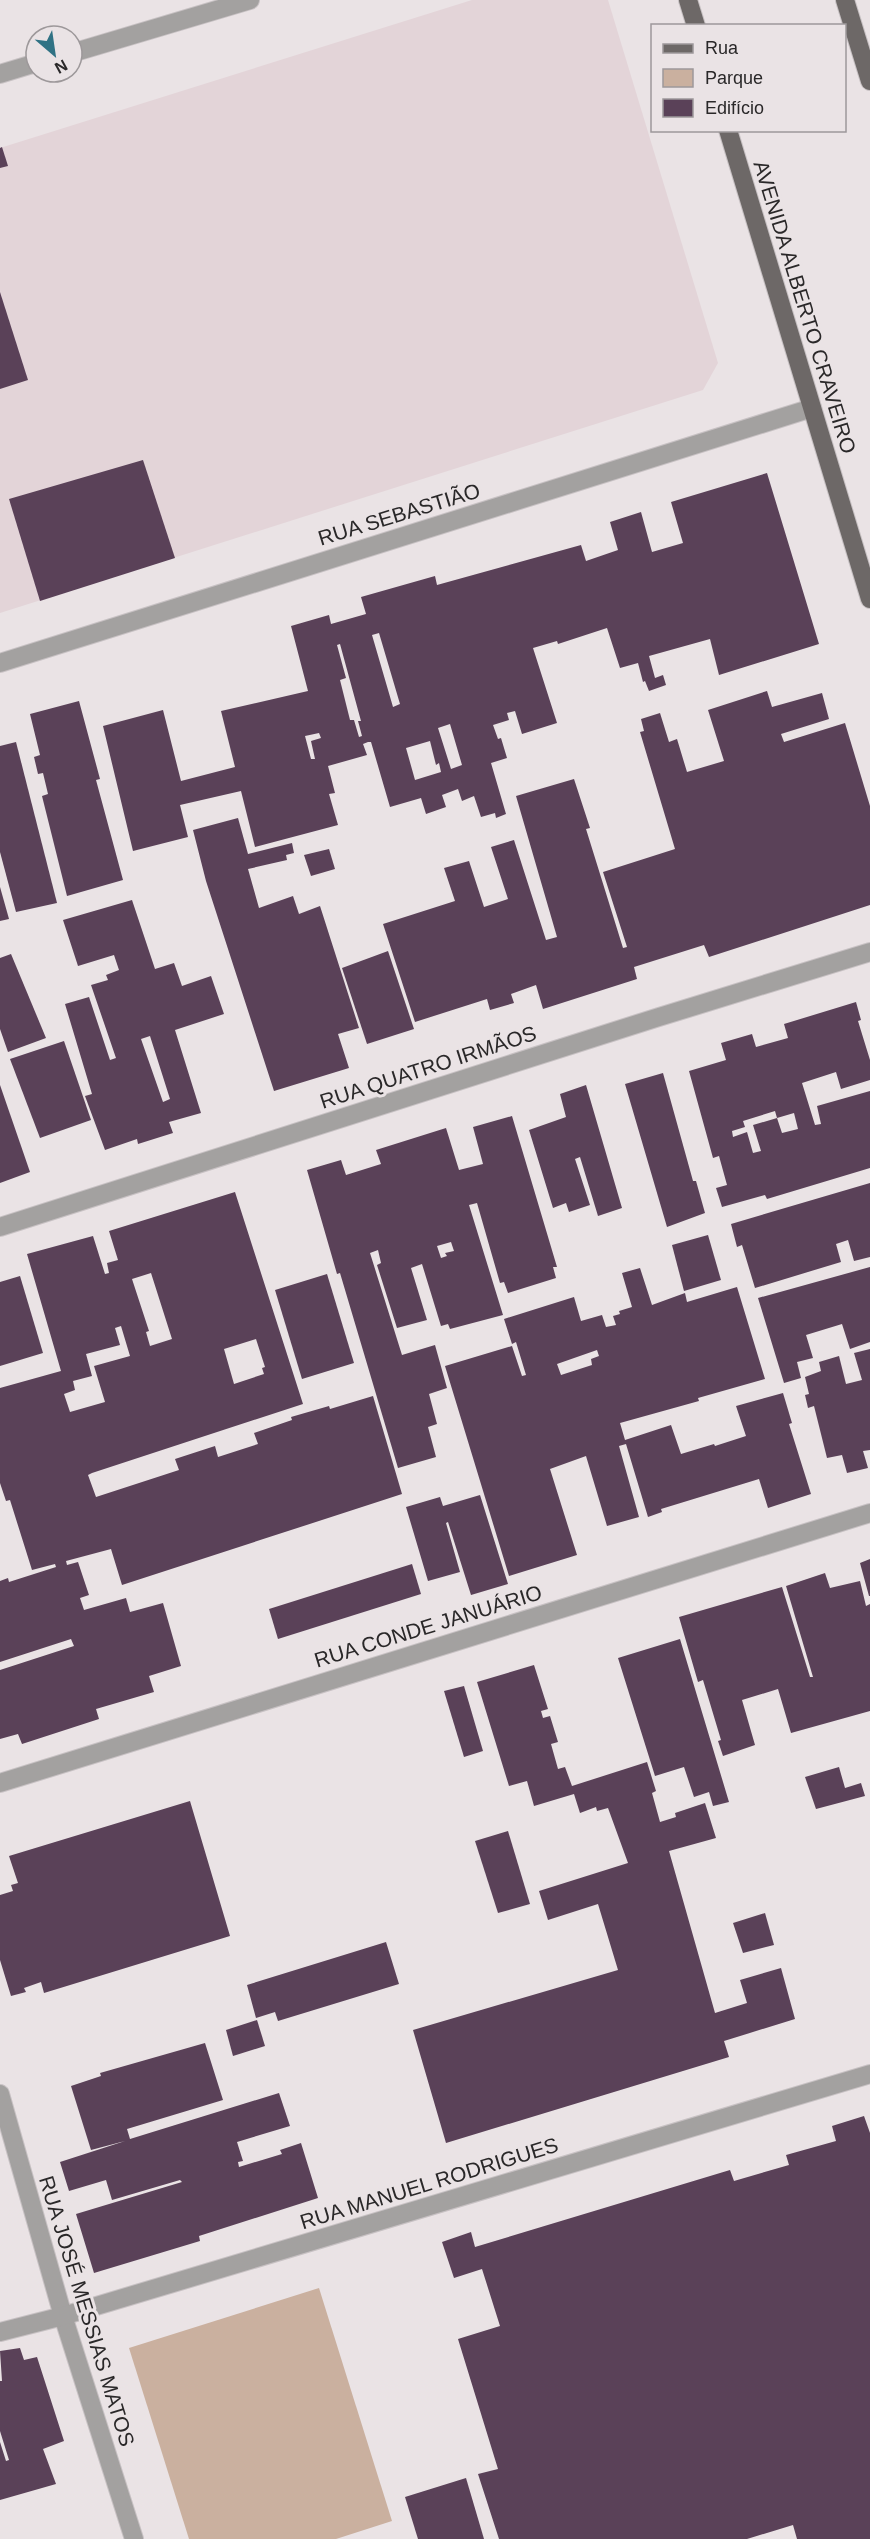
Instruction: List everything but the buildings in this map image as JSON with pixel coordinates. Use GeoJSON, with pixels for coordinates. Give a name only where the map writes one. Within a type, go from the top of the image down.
{"type":"FeatureCollection","features":[{"type":"Feature","properties":{"kind":"main road"},"geometry":{"type":"LineString","coordinates":[[688,0],[695,24]]}},
{"type":"Feature","properties":{"kind":"main road"},"geometry":{"type":"LineString","coordinates":[[845,0],[870,81]]}},
{"type":"Feature","properties":{"kind":"main road","name":"AVENIDA ALBERTO CRAVEIRO"},"geometry":{"type":"LineString","coordinates":[[729,132],[870,599]]}},
{"type":"Feature","properties":{"kind":"street"},"geometry":{"type":"LineString","coordinates":[[84,49],[250,0]]}},
{"type":"Feature","properties":{"kind":"street"},"geometry":{"type":"LineString","coordinates":[[0,74],[24,67]]}},
{"type":"Feature","properties":{"kind":"street","name":"RUA SEBASTIÃO"},"geometry":{"type":"LineString","coordinates":[[0,663],[812,408]]}},
{"type":"Feature","properties":{"kind":"street","name":"RUA QUATRO IRMÃOS"},"geometry":{"type":"LineString","coordinates":[[0,1227],[870,952]]}},
{"type":"Feature","properties":{"kind":"street","name":"RUA CONDE JANUÁRIO"},"geometry":{"type":"LineString","coordinates":[[0,1783],[870,1513]]}},
{"type":"Feature","properties":{"kind":"street","name":"RUA MANUEL RODRIGUES"},"geometry":{"type":"LineString","coordinates":[[0,2332],[63,2316],[870,2074]]}},
{"type":"Feature","properties":{"kind":"street","name":"RUA JOSÉ MESSIAS MATOS"},"geometry":{"type":"LineString","coordinates":[[0,2094],[63,2316],[134,2539]]}},
{"type":"Feature","properties":{"kind":"shaded area"},"geometry":{"type":"Polygon","coordinates":[[[472,0],[608,0],[718,363],[703,390],[0,613],[0,148],[472,0]]]}},
{"type":"Feature","properties":{"kind":"green space"},"geometry":{"type":"Polygon","coordinates":[[[319,2288],[392,2521],[336,2539],[189,2539],[129,2348],[319,2288]]]}}]}
